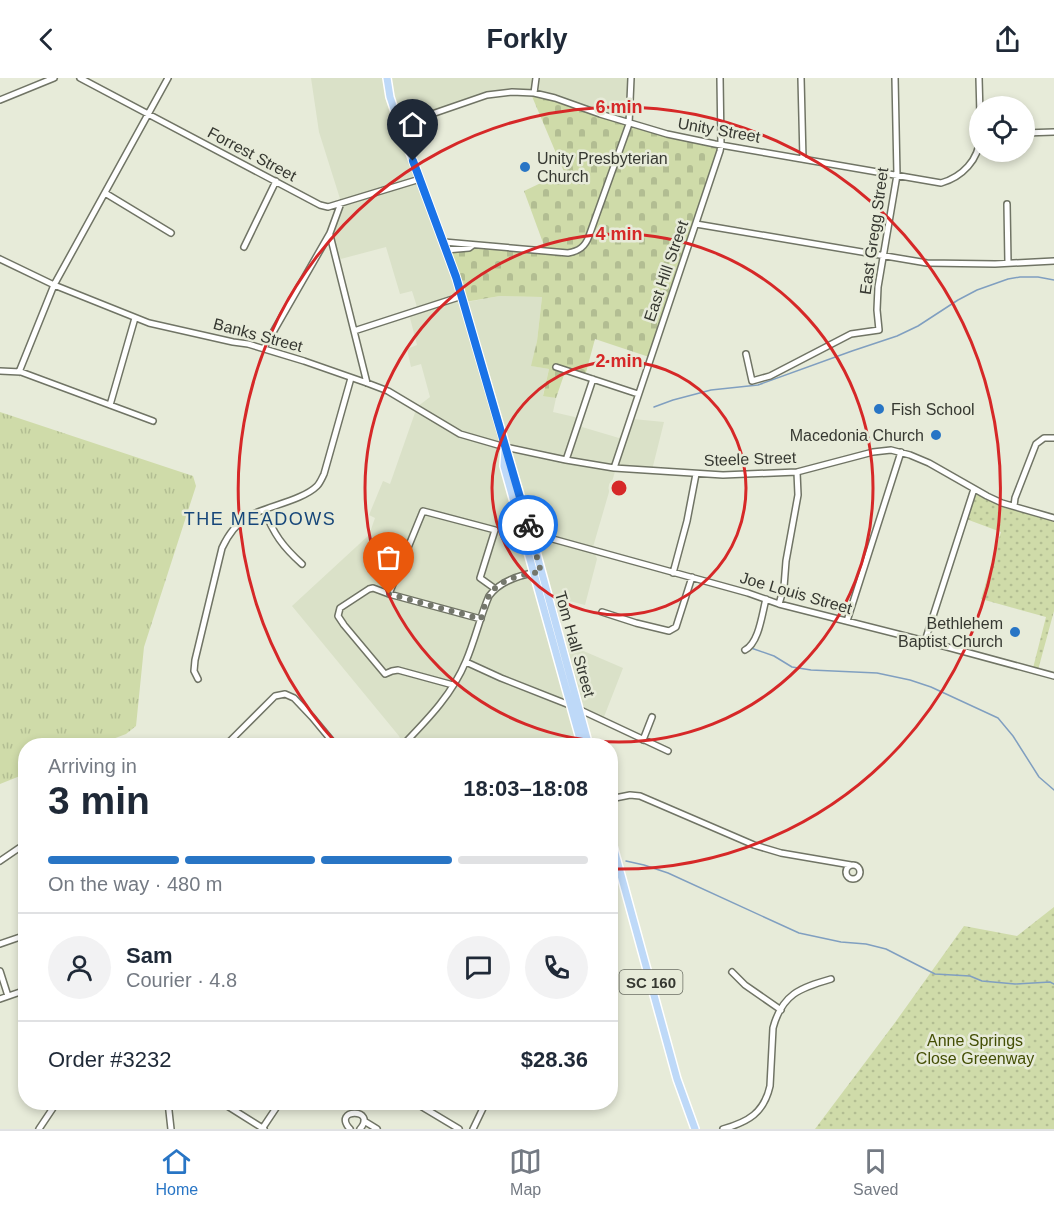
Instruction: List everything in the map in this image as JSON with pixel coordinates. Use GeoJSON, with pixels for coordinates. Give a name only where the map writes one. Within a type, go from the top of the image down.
{"type":"FeatureCollection","features":[{"type":"Feature","properties":{"kind":"main road","name":"Tom Hall Street"},"geometry":{"type":"LineString","coordinates":[[387,78],[390,97],[462,296],[531,533],[537,572]]}},
{"type":"Feature","properties":{"kind":"main road","name":"Tom Hall Street"},"geometry":{"type":"LineString","coordinates":[[505,447],[504,466],[586,738]]}},
{"type":"Feature","properties":{"kind":"main road","name":"Tom Hall Street"},"geometry":{"type":"LineString","coordinates":[[576,708],[581,738]]}},
{"type":"Feature","properties":{"kind":"main road","name":"SC 160"},"geometry":{"type":"LineString","coordinates":[[618,864],[677,1079],[695,1129]]}},
{"type":"Feature","properties":{"kind":"street"},"geometry":{"type":"LineString","coordinates":[[0,100],[54,78]]}},
{"type":"Feature","properties":{"kind":"street","name":"Forrest Street"},"geometry":{"type":"LineString","coordinates":[[80,78],[320,205],[328,207],[420,179]]}},
{"type":"Feature","properties":{"kind":"street"},"geometry":{"type":"LineString","coordinates":[[19,372],[54,285],[168,78]]}},
{"type":"Feature","properties":{"kind":"street"},"geometry":{"type":"LineString","coordinates":[[534,93],[536,78]]}},
{"type":"Feature","properties":{"kind":"street"},"geometry":{"type":"LineString","coordinates":[[444,242],[568,253],[579,250],[587,242],[629,124],[631,78]]}},
{"type":"Feature","properties":{"kind":"street","name":"East Hill Street"},"geometry":{"type":"LineString","coordinates":[[614,468],[721,145],[720,78]]}},
{"type":"Feature","properties":{"kind":"street"},"geometry":{"type":"LineString","coordinates":[[801,78],[803,159]]}},
{"type":"Feature","properties":{"kind":"street","name":"East Gregg Street"},"geometry":{"type":"LineString","coordinates":[[746,354],[752,381],[770,376],[851,334],[879,330],[878,287],[897,175],[895,78]]}},
{"type":"Feature","properties":{"kind":"street"},"geometry":{"type":"LineString","coordinates":[[979,78],[980,96]]}},
{"type":"Feature","properties":{"kind":"street","name":"Unity Street"},"geometry":{"type":"LineString","coordinates":[[400,125],[486,96],[512,92],[534,93],[667,134],[941,183],[952,180],[963,173],[972,162]]}},
{"type":"Feature","properties":{"kind":"street"},"geometry":{"type":"LineString","coordinates":[[1035,133],[1054,132]]}},
{"type":"Feature","properties":{"kind":"street"},"geometry":{"type":"LineString","coordinates":[[244,247],[276,181]]}},
{"type":"Feature","properties":{"kind":"street"},"geometry":{"type":"LineString","coordinates":[[105,193],[171,233]]}},
{"type":"Feature","properties":{"kind":"street"},"geometry":{"type":"LineString","coordinates":[[264,348],[330,233],[341,203]]}},
{"type":"Feature","properties":{"kind":"street"},"geometry":{"type":"LineString","coordinates":[[1007,204],[1008,263]]}},
{"type":"Feature","properties":{"kind":"street"},"geometry":{"type":"LineString","coordinates":[[696,224],[927,263],[975,265],[1054,261]]}},
{"type":"Feature","properties":{"kind":"street"},"geometry":{"type":"LineString","coordinates":[[330,233],[367,383]]}},
{"type":"Feature","properties":{"kind":"street"},"geometry":{"type":"LineString","coordinates":[[446,250],[467,249],[473,245]]}},
{"type":"Feature","properties":{"kind":"street","name":"Banks Street"},"geometry":{"type":"LineString","coordinates":[[0,259],[54,285],[135,318],[264,348],[367,383],[388,391],[460,434],[505,447]]}},
{"type":"Feature","properties":{"kind":"street"},"geometry":{"type":"LineString","coordinates":[[354,331],[462,296]]}},
{"type":"Feature","properties":{"kind":"street"},"geometry":{"type":"LineString","coordinates":[[110,405],[135,318]]}},
{"type":"Feature","properties":{"kind":"street"},"geometry":{"type":"LineString","coordinates":[[556,367],[638,394]]}},
{"type":"Feature","properties":{"kind":"street"},"geometry":{"type":"LineString","coordinates":[[0,371],[19,372],[153,421]]}},
{"type":"Feature","properties":{"kind":"street"},"geometry":{"type":"LineString","coordinates":[[198,679],[194,671],[195,660],[222,548],[227,538],[247,517],[308,492],[318,485],[324,474],[351,378]]}},
{"type":"Feature","properties":{"kind":"street"},"geometry":{"type":"LineString","coordinates":[[566,460],[593,379]]}},
{"type":"Feature","properties":{"kind":"street"},"geometry":{"type":"LineString","coordinates":[[1014,506],[1036,444],[1044,438],[1054,438]]}},
{"type":"Feature","properties":{"kind":"street","name":"Steele Street"},"geometry":{"type":"LineString","coordinates":[[505,447],[614,468],[696,474],[796,472],[873,452],[891,450],[929,463],[987,496],[1054,518]]}},
{"type":"Feature","properties":{"kind":"street"},"geometry":{"type":"LineString","coordinates":[[847,621],[902,452]]}},
{"type":"Feature","properties":{"kind":"street"},"geometry":{"type":"LineString","coordinates":[[779,604],[784,587],[786,561],[798,495],[796,472]]}},
{"type":"Feature","properties":{"kind":"street"},"geometry":{"type":"LineString","coordinates":[[673,573],[687,521],[696,474]]}},
{"type":"Feature","properties":{"kind":"street"},"geometry":{"type":"LineString","coordinates":[[926,640],[974,489]]}},
{"type":"Feature","properties":{"kind":"street"},"geometry":{"type":"LineString","coordinates":[[264,510],[280,542],[302,564]]}},
{"type":"Feature","properties":{"kind":"street"},"geometry":{"type":"LineString","coordinates":[[389,594],[423,511],[495,530],[480,578],[494,588]]}},
{"type":"Feature","properties":{"kind":"street","name":"Joe Louis Street"},"geometry":{"type":"LineString","coordinates":[[531,533],[779,604],[926,640],[1054,676]]}},
{"type":"Feature","properties":{"kind":"street"},"geometry":{"type":"LineString","coordinates":[[409,738],[444,700],[466,662],[489,596],[494,588],[502,582],[537,572]]}},
{"type":"Feature","properties":{"kind":"street"},"geometry":{"type":"LineString","coordinates":[[602,612],[669,631],[676,627],[692,578]]}},
{"type":"Feature","properties":{"kind":"street"},"geometry":{"type":"LineString","coordinates":[[453,685],[398,670],[385,674],[344,625],[338,616],[340,608],[373,588],[481,619]]}},
{"type":"Feature","properties":{"kind":"street"},"geometry":{"type":"LineString","coordinates":[[745,650],[751,647],[756,636],[766,599]]}},
{"type":"Feature","properties":{"kind":"street"},"geometry":{"type":"LineString","coordinates":[[466,662],[576,708],[668,751]]}},
{"type":"Feature","properties":{"kind":"street"},"geometry":{"type":"LineString","coordinates":[[233,738],[275,696],[285,694],[294,698],[329,738]]}},
{"type":"Feature","properties":{"kind":"street"},"geometry":{"type":"LineString","coordinates":[[643,740],[652,717]]}},
{"type":"Feature","properties":{"kind":"street"},"geometry":{"type":"LineString","coordinates":[[618,797],[640,796],[754,846],[781,854],[851,866]]}},
{"type":"Feature","properties":{"kind":"street"},"geometry":{"type":"LineString","coordinates":[[0,861],[18,850]]}},
{"type":"Feature","properties":{"kind":"street"},"geometry":{"type":"LineString","coordinates":[[0,944],[18,938]]}},
{"type":"Feature","properties":{"kind":"street"},"geometry":{"type":"LineString","coordinates":[[0,971],[8,996]]}},
{"type":"Feature","properties":{"kind":"street"},"geometry":{"type":"LineString","coordinates":[[732,972],[745,985],[781,1010]]}},
{"type":"Feature","properties":{"kind":"street"},"geometry":{"type":"LineString","coordinates":[[723,1129],[740,1124],[758,1112],[768,1094],[773,1028],[791,995],[801,988],[831,979]]}},
{"type":"Feature","properties":{"kind":"street"},"geometry":{"type":"LineString","coordinates":[[0,999],[18,993]]}},
{"type":"Feature","properties":{"kind":"street"},"geometry":{"type":"LineString","coordinates":[[39,1129],[52,1110]]}},
{"type":"Feature","properties":{"kind":"street"},"geometry":{"type":"LineString","coordinates":[[169,1110],[171,1129]]}},
{"type":"Feature","properties":{"kind":"street"},"geometry":{"type":"LineString","coordinates":[[233,1110],[263,1129],[275,1110]]}},
{"type":"Feature","properties":{"kind":"street"},"geometry":{"type":"LineString","coordinates":[[427,1110],[459,1129]]}},
{"type":"Feature","properties":{"kind":"street"},"geometry":{"type":"LineString","coordinates":[[473,1129],[482,1110]]}},
{"type":"Feature","properties":{"kind":"street"},"geometry":{"type":"LineString","coordinates":[[350,1129],[346,1125],[346,1120],[355,1112],[377,1129]]}},
{"type":"Feature","properties":{"kind":"street"},"geometry":{"type":"LineString","coordinates":[[360,1129],[364,1121]]}},
{"type":"Feature","properties":{"kind":"shaded area"},"geometry":{"type":"Polygon","coordinates":[[[311,78],[386,78],[462,303],[500,296],[542,297],[532,366],[549,369],[543,395],[556,398],[553,412],[579,418],[582,427],[619,438],[633,419],[664,422],[652,470],[616,468],[593,547],[597,559],[585,605],[546,595],[558,640],[623,668],[602,722],[578,711],[575,712],[583,738],[400,738],[292,606],[369,535],[375,518],[369,515],[383,481],[390,484],[417,407],[430,397],[421,364],[411,367],[407,349],[417,345],[409,314],[418,310],[412,291],[400,294],[386,247],[337,260],[330,237],[342,205],[319,132],[311,78]]]}},
{"type":"Feature","properties":{"kind":"shaded area"},"geometry":{"type":"Polygon","coordinates":[[[389,78],[630,78],[629,124],[549,96],[512,93],[487,96],[402,125],[391,93],[389,78]]]}},
{"type":"Feature","properties":{"kind":"green space"},"geometry":{"type":"Polygon","coordinates":[[[531,94],[549,96],[598,115],[720,146],[649,357],[595,339],[585,376],[566,369],[556,398],[543,396],[549,369],[531,366],[537,341],[542,297],[500,296],[465,302],[448,251],[473,246],[546,251],[524,191],[564,172],[531,94]]]}},
{"type":"Feature","properties":{"kind":"green space"},"geometry":{"type":"Polygon","coordinates":[[[0,412],[193,476],[196,486],[144,647],[136,726],[126,734],[115,738],[18,738],[18,777],[0,784],[0,412]]]}},
{"type":"Feature","properties":{"kind":"green space"},"geometry":{"type":"Polygon","coordinates":[[[975,493],[1010,508],[1054,520],[1054,611],[1038,670],[1033,668],[1046,617],[981,599],[1001,532],[966,519],[975,493]]]}},
{"type":"Feature","properties":{"kind":"green space","name":"Anne Springs Close Greenway"},"geometry":{"type":"Polygon","coordinates":[[[1054,907],[1054,1129],[815,1129],[964,926],[1017,936],[1054,907]]]}},
{"type":"Feature","properties":{"kind":"waterway"},"geometry":{"type":"LineString","coordinates":[[654,407],[711,390],[758,385],[897,336],[977,290],[1008,279],[1038,277],[1054,280]]}},
{"type":"Feature","properties":{"kind":"waterway"},"geometry":{"type":"LineString","coordinates":[[751,648],[774,656],[792,667],[877,673],[910,680],[931,687],[998,718],[1013,736],[1039,777],[1054,790]]}},
{"type":"Feature","properties":{"kind":"waterway"},"geometry":{"type":"LineString","coordinates":[[626,861],[668,873],[799,933],[886,949],[935,974],[970,976],[982,981],[1015,984],[1050,982],[1054,984]]}},
{"type":"Feature","properties":{"kind":"way so far"},"geometry":{"type":"LineString","coordinates":[[389,594],[481,619],[484,607],[494,588],[502,582],[541,572],[528,525]]}},
{"type":"Feature","properties":{"kind":"place","name":"Unity Presbyterian Church"},"geometry":{"type":"Point","coordinates":[525,167]}},
{"type":"Feature","properties":{"kind":"place","name":"Fish School"},"geometry":{"type":"Point","coordinates":[879,409]}},
{"type":"Feature","properties":{"kind":"place","name":"Macedonia Church"},"geometry":{"type":"Point","coordinates":[936,435]}},
{"type":"Feature","properties":{"kind":"place","name":"Bethlehem Baptist Church"},"geometry":{"type":"Point","coordinates":[1015,632]}},
{"type":"Feature","properties":{"kind":"district","name":"THE MEADOWS"},"geometry":{"type":"Point","coordinates":[260,519]}},
{"type":"Feature","properties":{"kind":"route"},"geometry":{"type":"LineString","coordinates":[[413,161],[456,277],[528,525]]}}]}
